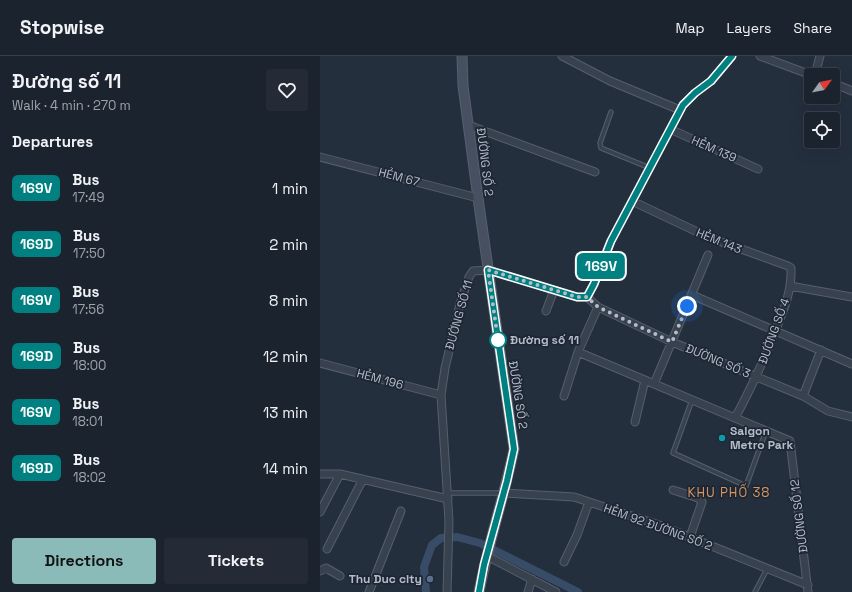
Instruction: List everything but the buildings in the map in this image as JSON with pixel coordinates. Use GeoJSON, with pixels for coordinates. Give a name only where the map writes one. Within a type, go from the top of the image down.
{"type":"FeatureCollection","features":[{"type":"Feature","properties":{"kind":"street","name":"ĐƯỜNG SỐ 2"},"geometry":{"type":"LineString","coordinates":[[462,56],[463,86],[468,125],[514,449],[479,592]]}},
{"type":"Feature","properties":{"kind":"street"},"geometry":{"type":"LineString","coordinates":[[562,56],[610,81],[680,110]]}},
{"type":"Feature","properties":{"kind":"street"},"geometry":{"type":"LineString","coordinates":[[587,297],[594,284],[611,241],[680,110],[695,93],[711,81],[732,56]]}},
{"type":"Feature","properties":{"kind":"street"},"geometry":{"type":"LineString","coordinates":[[816,68],[820,56]]}},
{"type":"Feature","properties":{"kind":"street"},"geometry":{"type":"LineString","coordinates":[[765,57],[804,72]]}},
{"type":"Feature","properties":{"kind":"street"},"geometry":{"type":"LineString","coordinates":[[840,86],[852,90]]}},
{"type":"Feature","properties":{"kind":"street"},"geometry":{"type":"LineString","coordinates":[[468,125],[595,172]]}},
{"type":"Feature","properties":{"kind":"street","name":"HẺM 139"},"geometry":{"type":"LineString","coordinates":[[670,129],[758,168]]}},
{"type":"Feature","properties":{"kind":"street","name":"HẺM 67"},"geometry":{"type":"LineString","coordinates":[[320,157],[478,198]]}},
{"type":"Feature","properties":{"kind":"street","name":"HẺM 143"},"geometry":{"type":"LineString","coordinates":[[632,201],[708,237],[788,266],[791,270],[790,286]]}},
{"type":"Feature","properties":{"kind":"street"},"geometry":{"type":"LineString","coordinates":[[654,384],[708,255]]}},
{"type":"Feature","properties":{"kind":"street","name":"ĐƯỜNG SỐ 11"},"geometry":{"type":"LineString","coordinates":[[447,592],[449,526],[441,395],[445,368],[460,304],[469,277],[473,271],[488,270],[577,297],[587,297]]}},
{"type":"Feature","properties":{"kind":"street"},"geometry":{"type":"LineString","coordinates":[[790,286],[852,297]]}},
{"type":"Feature","properties":{"kind":"street","name":"ĐƯỜNG SỐ 4"},"geometry":{"type":"LineString","coordinates":[[735,418],[757,377],[786,306],[790,286]]}},
{"type":"Feature","properties":{"kind":"street"},"geometry":{"type":"LineString","coordinates":[[546,311],[554,290]]}},
{"type":"Feature","properties":{"kind":"street"},"geometry":{"type":"LineString","coordinates":[[692,295],[852,364]]}},
{"type":"Feature","properties":{"kind":"street","name":"ĐƯỜNG SỐ 3"},"geometry":{"type":"LineString","coordinates":[[587,297],[598,307],[672,342],[803,396],[828,411],[851,415]]}},
{"type":"Feature","properties":{"kind":"street"},"geometry":{"type":"LineString","coordinates":[[564,396],[578,352],[598,307]]}},
{"type":"Feature","properties":{"kind":"street"},"geometry":{"type":"LineString","coordinates":[[803,396],[821,350]]}},
{"type":"Feature","properties":{"kind":"street"},"geometry":{"type":"LineString","coordinates":[[578,352],[766,431]]}},
{"type":"Feature","properties":{"kind":"street","name":"HẺM 196"},"geometry":{"type":"LineString","coordinates":[[320,363],[441,395]]}},
{"type":"Feature","properties":{"kind":"street"},"geometry":{"type":"LineString","coordinates":[[635,422],[645,380]]}},
{"type":"Feature","properties":{"kind":"street","name":"ĐƯỜNG SỐ 12"},"geometry":{"type":"LineString","coordinates":[[766,431],[790,441],[808,588]]}},
{"type":"Feature","properties":{"kind":"street"},"geometry":{"type":"LineString","coordinates":[[320,474],[340,474],[448,496]]}},
{"type":"Feature","properties":{"kind":"street"},"geometry":{"type":"LineString","coordinates":[[320,512],[340,474]]}},
{"type":"Feature","properties":{"kind":"street"},"geometry":{"type":"LineString","coordinates":[[328,549],[363,479]]}},
{"type":"Feature","properties":{"kind":"street"},"geometry":{"type":"LineString","coordinates":[[673,490],[698,498],[702,502],[690,537]]}},
{"type":"Feature","properties":{"kind":"street","name":"HẺM 92 ĐƯỜNG SỐ 2"},"geometry":{"type":"LineString","coordinates":[[504,493],[574,497],[662,526],[767,568],[808,588]]}},
{"type":"Feature","properties":{"kind":"street"},"geometry":{"type":"LineString","coordinates":[[564,562],[577,535],[589,502]]}},
{"type":"Feature","properties":{"kind":"street"},"geometry":{"type":"LineString","coordinates":[[369,592],[401,511]]}},
{"type":"Feature","properties":{"kind":"street"},"geometry":{"type":"LineString","coordinates":[[487,556],[556,592]]}},
{"type":"Feature","properties":{"kind":"street"},"geometry":{"type":"LineString","coordinates":[[320,571],[326,568],[340,576]]}},
{"type":"Feature","properties":{"kind":"street"},"geometry":{"type":"LineString","coordinates":[[528,592],[532,579]]}},
{"type":"Feature","properties":{"kind":"lane"},"geometry":{"type":"LineString","coordinates":[[611,112],[600,143],[601,148],[650,168]]}},
{"type":"Feature","properties":{"kind":"lane"},"geometry":{"type":"LineString","coordinates":[[692,400],[673,453],[746,486],[766,431]]}},
{"type":"Feature","properties":{"kind":"lane"},"geometry":{"type":"LineString","coordinates":[[448,496],[504,493]]}},
{"type":"Feature","properties":{"kind":"lane"},"geometry":{"type":"LineString","coordinates":[[755,592],[767,568]]}},
{"type":"Feature","properties":{"kind":"waterway"},"geometry":{"type":"LineString","coordinates":[[426,592],[424,567],[432,545],[441,538],[457,537],[480,543],[578,592]]}},
{"type":"Feature","properties":{"kind":"bus line","name":"169V"},"geometry":{"type":"LineString","coordinates":[[479,592],[484,565],[507,481],[514,449],[488,270],[577,297],[587,297],[594,284],[611,241],[683,105],[695,93],[711,81],[732,56]]}},
{"type":"Feature","properties":{"kind":"place","name":"Đường số 11"},"geometry":{"type":"Point","coordinates":[498,340]}},
{"type":"Feature","properties":{"kind":"place","name":"Saigon Metro Park"},"geometry":{"type":"Point","coordinates":[722,438]}},
{"type":"Feature","properties":{"kind":"place","name":"Thu Duc city"},"geometry":{"type":"Point","coordinates":[430,579]}},
{"type":"Feature","properties":{"kind":"district","name":"KHU PHỐ 38"},"geometry":{"type":"Point","coordinates":[729,492]}},
{"type":"Feature","properties":{"kind":"route"},"geometry":{"type":"LineString","coordinates":[[498,340],[488,270],[577,297],[587,297],[598,307],[672,342],[687,306]]}}]}
